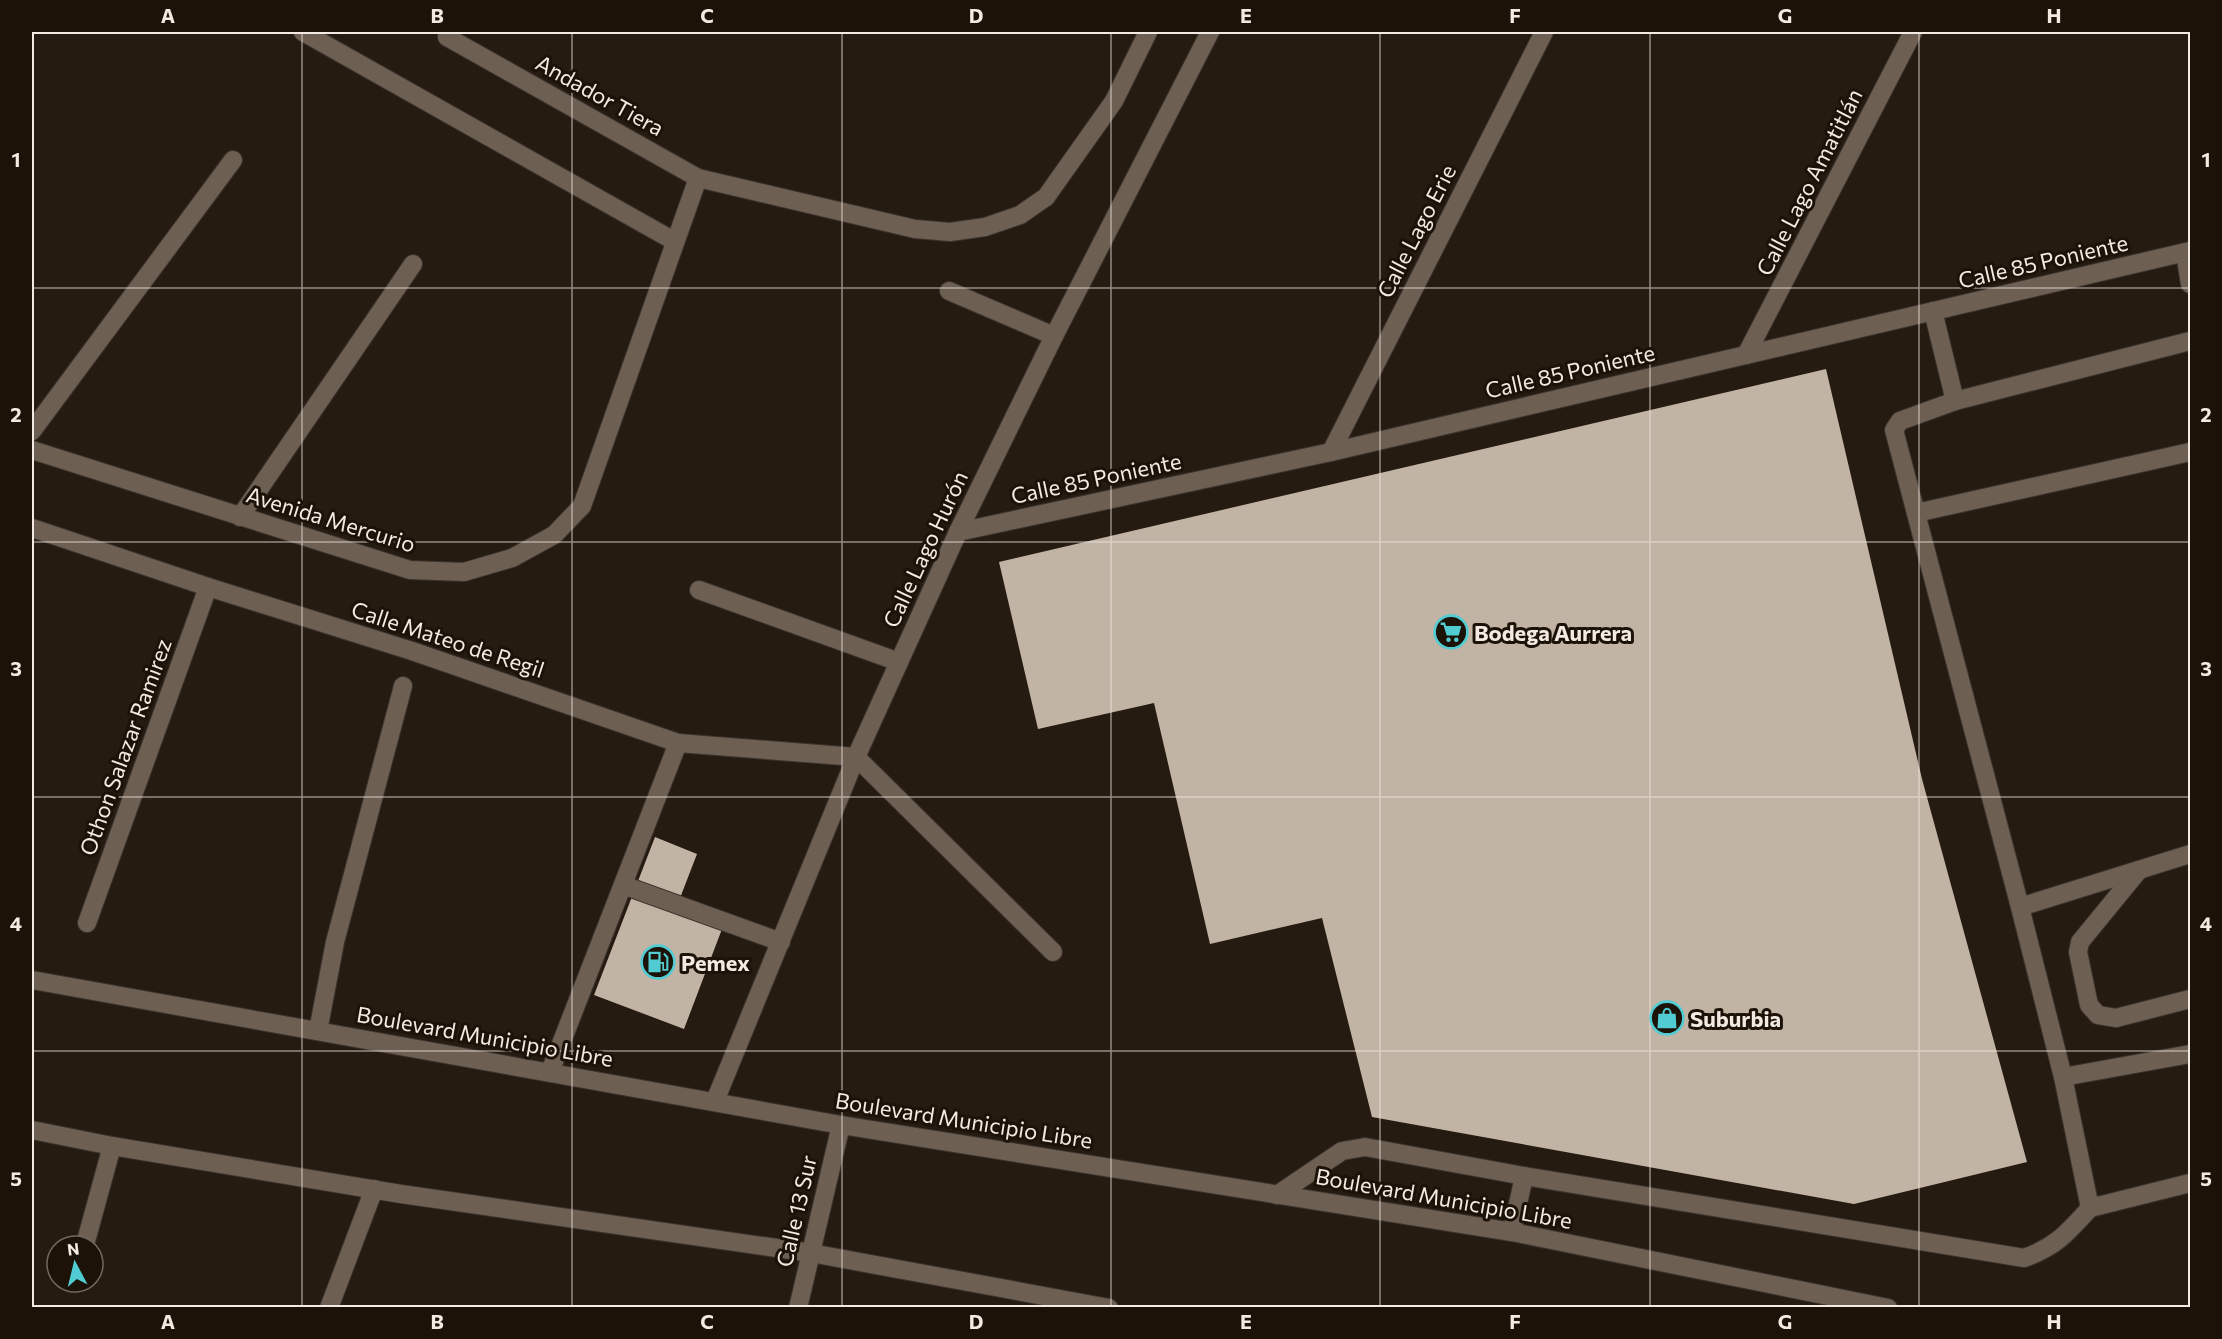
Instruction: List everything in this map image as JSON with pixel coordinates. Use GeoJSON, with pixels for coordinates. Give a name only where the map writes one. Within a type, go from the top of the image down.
{"type":"FeatureCollection","features":[{"type":"Feature","properties":{"kind":"street"},"geometry":{"type":"LineString","coordinates":[[303,32],[674,241]]}},
{"type":"Feature","properties":{"kind":"street"},"geometry":{"type":"LineString","coordinates":[[698,178],[915,229],[950,232],[985,227],[1020,215],[1046,197],[1114,102],[1148,32]]}},
{"type":"Feature","properties":{"kind":"street","name":"Calle Lago Hurón"},"geometry":{"type":"LineString","coordinates":[[715,1101],[856,757],[958,531],[1054,336],[1210,32]]}},
{"type":"Feature","properties":{"kind":"street","name":"Calle Lago Erie"},"geometry":{"type":"LineString","coordinates":[[1331,452],[1544,32]]}},
{"type":"Feature","properties":{"kind":"street","name":"Calle Lago Amatitlán"},"geometry":{"type":"LineString","coordinates":[[1746,355],[1913,32]]}},
{"type":"Feature","properties":{"kind":"street","name":"Andador Tiera"},"geometry":{"type":"LineString","coordinates":[[447,37],[698,178]]}},
{"type":"Feature","properties":{"kind":"street"},"geometry":{"type":"LineString","coordinates":[[32,431],[233,160]]}},
{"type":"Feature","properties":{"kind":"street","name":"Avenida Mercurio"},"geometry":{"type":"LineString","coordinates":[[32,450],[410,570],[464,572],[512,558],[554,535],[582,506],[698,178]]}},
{"type":"Feature","properties":{"kind":"street"},"geometry":{"type":"LineString","coordinates":[[2189,249],[2190,284]]}},
{"type":"Feature","properties":{"kind":"street","name":"Calle 85 Poniente"},"geometry":{"type":"LineString","coordinates":[[958,531],[1331,452],[2189,249]]}},
{"type":"Feature","properties":{"kind":"street"},"geometry":{"type":"LineString","coordinates":[[240,517],[413,264]]}},
{"type":"Feature","properties":{"kind":"street"},"geometry":{"type":"LineString","coordinates":[[949,291],[1054,336]]}},
{"type":"Feature","properties":{"kind":"street"},"geometry":{"type":"LineString","coordinates":[[1933,311],[1954,401]]}},
{"type":"Feature","properties":{"kind":"street"},"geometry":{"type":"LineString","coordinates":[[2090,1208],[2063,1077],[1894,430],[1900,421],[1954,401],[2190,341]]}},
{"type":"Feature","properties":{"kind":"street"},"geometry":{"type":"LineString","coordinates":[[1916,513],[2190,452]]}},
{"type":"Feature","properties":{"kind":"street","name":"Calle Mateo de Regil"},"geometry":{"type":"LineString","coordinates":[[32,528],[208,587],[412,651],[678,743],[856,757]]}},
{"type":"Feature","properties":{"kind":"street","name":"Othon Salazar Ramirez"},"geometry":{"type":"LineString","coordinates":[[87,923],[208,587]]}},
{"type":"Feature","properties":{"kind":"street"},"geometry":{"type":"LineString","coordinates":[[699,590],[899,662]]}},
{"type":"Feature","properties":{"kind":"street"},"geometry":{"type":"LineString","coordinates":[[318,1031],[335,942],[403,687]]}},
{"type":"Feature","properties":{"kind":"street"},"geometry":{"type":"LineString","coordinates":[[550,1072],[678,743]]}},
{"type":"Feature","properties":{"kind":"street"},"geometry":{"type":"LineString","coordinates":[[856,757],[1053,952]]}},
{"type":"Feature","properties":{"kind":"street"},"geometry":{"type":"LineString","coordinates":[[2020,907],[2190,854]]}},
{"type":"Feature","properties":{"kind":"street"},"geometry":{"type":"LineString","coordinates":[[2139,870],[2080,942],[2078,952],[2089,1005],[2098,1015],[2116,1018],[2190,999]]}},
{"type":"Feature","properties":{"kind":"street"},"geometry":{"type":"LineString","coordinates":[[623,885],[781,942]]}},
{"type":"Feature","properties":{"kind":"street","name":"Boulevard Municipio Libre"},"geometry":{"type":"LineString","coordinates":[[32,980],[841,1125],[1512,1232],[1888,1308]]}},
{"type":"Feature","properties":{"kind":"street"},"geometry":{"type":"LineString","coordinates":[[2063,1077],[2190,1054]]}},
{"type":"Feature","properties":{"kind":"street","name":"Calle 13 Sur"},"geometry":{"type":"LineString","coordinates":[[798,1308],[841,1125]]}},
{"type":"Feature","properties":{"kind":"street"},"geometry":{"type":"LineString","coordinates":[[32,1130],[112,1146],[374,1189],[811,1253],[1109,1308]]}},
{"type":"Feature","properties":{"kind":"street"},"geometry":{"type":"LineString","coordinates":[[88,1234],[112,1146]]}},
{"type":"Feature","properties":{"kind":"street"},"geometry":{"type":"LineString","coordinates":[[1277,1195],[1342,1152],[1365,1147],[1524,1176],[2024,1258],[2039,1253],[2059,1241],[2090,1208],[2190,1183]]}},
{"type":"Feature","properties":{"kind":"street"},"geometry":{"type":"LineString","coordinates":[[1512,1232],[1524,1176]]}},
{"type":"Feature","properties":{"kind":"street"},"geometry":{"type":"LineString","coordinates":[[329,1308],[374,1189]]}},
{"type":"Feature","properties":{"kind":"building","name":"Bodega Aurrera"},"geometry":{"type":"Polygon","coordinates":[[[1826,369],[1922,779],[2027,1162],[1854,1204],[1372,1117],[1322,918],[1210,944],[1154,703],[1038,729],[999,562],[1826,369]]]}},
{"type":"Feature","properties":{"kind":"building","name":"Pemex"},"geometry":{"type":"Polygon","coordinates":[[[655,837],[697,854],[675,911],[722,929],[684,1029],[594,995],[655,837]]]}},
{"type":"Feature","properties":{"kind":"place","name":"Bodega Aurrera"},"geometry":{"type":"Point","coordinates":[1451,632]}},
{"type":"Feature","properties":{"kind":"place","name":"Pemex"},"geometry":{"type":"Point","coordinates":[658,962]}},
{"type":"Feature","properties":{"kind":"place","name":"Suburbia"},"geometry":{"type":"Point","coordinates":[1667,1018]}}]}
